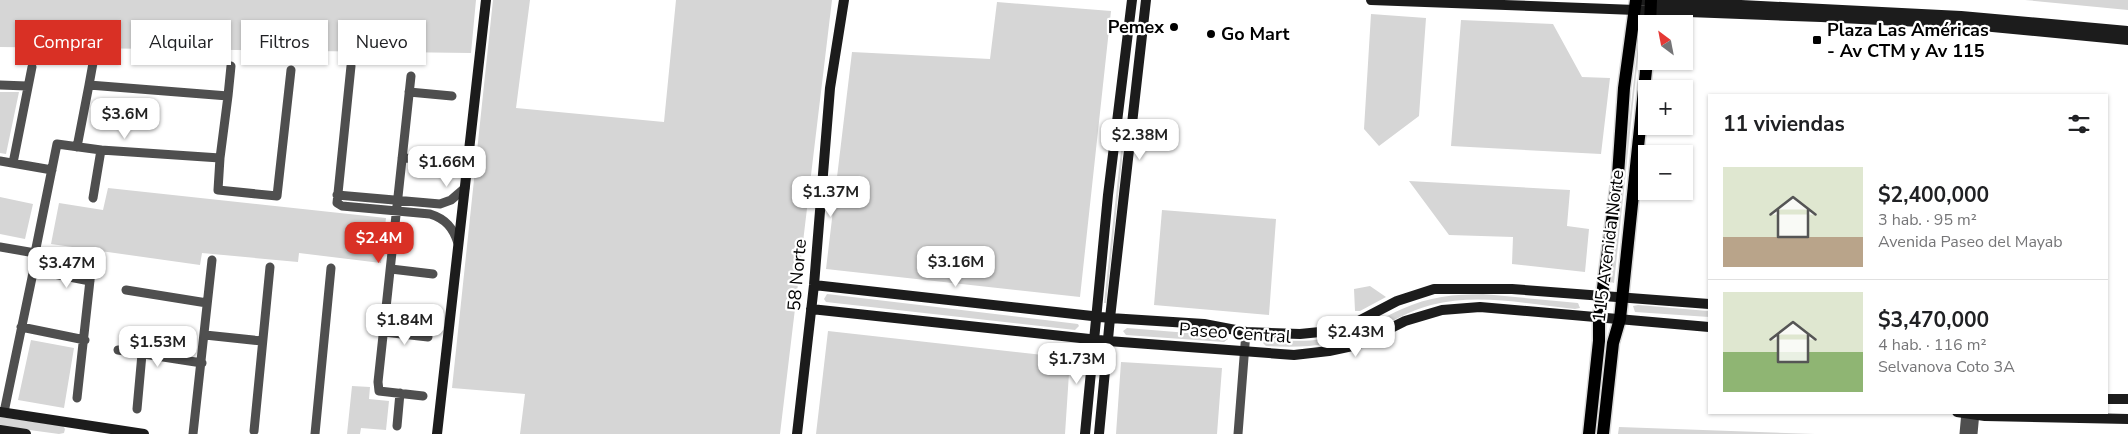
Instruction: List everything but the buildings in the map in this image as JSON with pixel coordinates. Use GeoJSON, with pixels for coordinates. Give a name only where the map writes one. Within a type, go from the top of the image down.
{"type":"FeatureCollection","features":[{"type":"Feature","properties":{"kind":"main road"},"geometry":{"type":"LineString","coordinates":[[437,434],[486,0]]}},
{"type":"Feature","properties":{"kind":"main road","name":"58 Norte"},"geometry":{"type":"LineString","coordinates":[[797,434],[814,285],[830,88],[844,0]]}},
{"type":"Feature","properties":{"kind":"main road"},"geometry":{"type":"LineString","coordinates":[[1085,434],[1108,195],[1132,0]]}},
{"type":"Feature","properties":{"kind":"main road"},"geometry":{"type":"LineString","coordinates":[[1099,434],[1110,318],[1146,0]]}},
{"type":"Feature","properties":{"kind":"main road"},"geometry":{"type":"LineString","coordinates":[[1371,0],[1961,16],[2128,31]]}},
{"type":"Feature","properties":{"kind":"main road"},"geometry":{"type":"LineString","coordinates":[[1645,7],[1961,24],[2128,40]]}},
{"type":"Feature","properties":{"kind":"main road","name":"115 Avenida Norte"},"geometry":{"type":"LineString","coordinates":[[1589,434],[1600,318],[1618,175],[1624,88],[1645,7]]}},
{"type":"Feature","properties":{"kind":"main road","name":"115 Avenida Norte"},"geometry":{"type":"LineString","coordinates":[[1603,434],[1613,343],[1620,319],[1646,70]]}},
{"type":"Feature","properties":{"kind":"main road","name":"Paseo Central"},"geometry":{"type":"LineString","coordinates":[[814,285],[1096,317],[1204,324],[1246,332],[1300,334],[1330,331],[1350,325],[1397,302],[1434,289],[1512,289],[1708,304]]}},
{"type":"Feature","properties":{"kind":"main road","name":"Paseo Central"},"geometry":{"type":"LineString","coordinates":[[811,309],[1108,341],[1294,355],[1329,351],[1356,345],[1406,322],[1442,310],[1480,307],[1708,327]]}},
{"type":"Feature","properties":{"kind":"main road"},"geometry":{"type":"LineString","coordinates":[[2108,399],[2128,399]]}},
{"type":"Feature","properties":{"kind":"main road"},"geometry":{"type":"LineString","coordinates":[[2,412],[75,429],[144,434]]}},
{"type":"Feature","properties":{"kind":"main road"},"geometry":{"type":"LineString","coordinates":[[1995,414],[2128,419]]}},
{"type":"Feature","properties":{"kind":"main road"},"geometry":{"type":"LineString","coordinates":[[0,430],[26,434]]}},
{"type":"Feature","properties":{"kind":"street"},"geometry":{"type":"LineString","coordinates":[[77,147],[93,65]]}},
{"type":"Feature","properties":{"kind":"street"},"geometry":{"type":"LineString","coordinates":[[13,163],[32,66]]}},
{"type":"Feature","properties":{"kind":"street"},"geometry":{"type":"LineString","coordinates":[[231,66],[218,190],[277,196],[291,70]]}},
{"type":"Feature","properties":{"kind":"street"},"geometry":{"type":"LineString","coordinates":[[351,66],[337,203],[342,206],[430,214],[441,217],[454,230],[459,246]]}},
{"type":"Feature","properties":{"kind":"street"},"geometry":{"type":"LineString","coordinates":[[411,76],[398,211],[378,382],[379,391],[423,396]]}},
{"type":"Feature","properties":{"kind":"street"},"geometry":{"type":"LineString","coordinates":[[0,85],[27,86]]}},
{"type":"Feature","properties":{"kind":"street"},"geometry":{"type":"LineString","coordinates":[[89,85],[228,96]]}},
{"type":"Feature","properties":{"kind":"street"},"geometry":{"type":"LineString","coordinates":[[409,92],[452,96]]}},
{"type":"Feature","properties":{"kind":"street"},"geometry":{"type":"LineString","coordinates":[[2,412],[34,268],[35,253],[57,144],[101,150],[220,158]]}},
{"type":"Feature","properties":{"kind":"street"},"geometry":{"type":"LineString","coordinates":[[93,198],[101,150]]}},
{"type":"Feature","properties":{"kind":"street"},"geometry":{"type":"LineString","coordinates":[[402,158],[444,159]]}},
{"type":"Feature","properties":{"kind":"street"},"geometry":{"type":"LineString","coordinates":[[0,161],[52,170]]}},
{"type":"Feature","properties":{"kind":"street"},"geometry":{"type":"LineString","coordinates":[[337,195],[440,204],[451,200],[465,188]]}},
{"type":"Feature","properties":{"kind":"street"},"geometry":{"type":"LineString","coordinates":[[430,214],[432,204]]}},
{"type":"Feature","properties":{"kind":"street"},"geometry":{"type":"LineString","coordinates":[[0,247],[35,253]]}},
{"type":"Feature","properties":{"kind":"street"},"geometry":{"type":"LineString","coordinates":[[193,434],[212,260]]}},
{"type":"Feature","properties":{"kind":"street"},"geometry":{"type":"LineString","coordinates":[[77,398],[85,340],[92,262]]}},
{"type":"Feature","properties":{"kind":"street"},"geometry":{"type":"LineString","coordinates":[[254,431],[270,267]]}},
{"type":"Feature","properties":{"kind":"street"},"geometry":{"type":"LineString","coordinates":[[315,434],[331,268]]}},
{"type":"Feature","properties":{"kind":"street"},"geometry":{"type":"LineString","coordinates":[[390,269],[433,274]]}},
{"type":"Feature","properties":{"kind":"street"},"geometry":{"type":"LineString","coordinates":[[49,273],[90,281]]}},
{"type":"Feature","properties":{"kind":"street"},"geometry":{"type":"LineString","coordinates":[[126,290],[206,303]]}},
{"type":"Feature","properties":{"kind":"street"},"geometry":{"type":"LineString","coordinates":[[21,327],[85,340]]}},
{"type":"Feature","properties":{"kind":"street"},"geometry":{"type":"LineString","coordinates":[[384,332],[428,337]]}},
{"type":"Feature","properties":{"kind":"street"},"geometry":{"type":"LineString","coordinates":[[1238,434],[1246,332]]}},
{"type":"Feature","properties":{"kind":"street"},"geometry":{"type":"LineString","coordinates":[[205,335],[262,341]]}},
{"type":"Feature","properties":{"kind":"street"},"geometry":{"type":"LineString","coordinates":[[118,350],[202,363]]}},
{"type":"Feature","properties":{"kind":"street"},"geometry":{"type":"LineString","coordinates":[[136,409],[142,354]]}},
{"type":"Feature","properties":{"kind":"street"},"geometry":{"type":"LineString","coordinates":[[397,426],[400,393]]}},
{"type":"Feature","properties":{"kind":"street"},"geometry":{"type":"LineString","coordinates":[[1964,434],[1968,414]]}},
{"type":"Feature","properties":{"kind":"street"},"geometry":{"type":"LineString","coordinates":[[1968,414],[1973,434]]}},
{"type":"Feature","properties":{"kind":"shaded area"},"geometry":{"type":"Polygon","coordinates":[[[0,0],[476,0],[471,53],[426,52],[426,20],[338,20],[338,51],[328,51],[328,20],[241,20],[241,50],[231,50],[231,20],[131,20],[131,49],[121,49],[121,20],[15,20],[15,47],[0,47],[0,0]]]}},
{"type":"Feature","properties":{"kind":"shaded area"},"geometry":{"type":"Polygon","coordinates":[[[493,0],[530,0],[516,108],[664,122],[676,0],[832,0],[780,434],[520,434],[525,394],[452,388],[493,0]]]}},
{"type":"Feature","properties":{"kind":"shaded area"},"geometry":{"type":"Polygon","coordinates":[[[2025,0],[2128,0],[2128,10],[2025,0]]]}},
{"type":"Feature","properties":{"kind":"shaded area"},"geometry":{"type":"Polygon","coordinates":[[[997,2],[1111,11],[1080,297],[826,269],[852,52],[990,59],[997,2]]]}},
{"type":"Feature","properties":{"kind":"shaded area"},"geometry":{"type":"Polygon","coordinates":[[[1371,14],[1426,18],[1419,116],[1379,146],[1364,129],[1371,14]]]}},
{"type":"Feature","properties":{"kind":"shaded area"},"geometry":{"type":"Polygon","coordinates":[[[1461,20],[1553,24],[1582,77],[1610,78],[1601,154],[1451,146],[1461,20]]]}},
{"type":"Feature","properties":{"kind":"shaded area"},"geometry":{"type":"Polygon","coordinates":[[[1638,44],[1614,283],[1611,282],[1638,44]]]}},
{"type":"Feature","properties":{"kind":"shaded area"},"geometry":{"type":"Polygon","coordinates":[[[0,92],[19,92],[6,154],[0,153],[0,92]]]}},
{"type":"Feature","properties":{"kind":"shaded area"},"geometry":{"type":"Polygon","coordinates":[[[1122,142],[1124,142],[1106,303],[1104,303],[1122,142]]]}},
{"type":"Feature","properties":{"kind":"shaded area"},"geometry":{"type":"Polygon","coordinates":[[[1409,181],[1570,190],[1567,226],[1589,229],[1585,272],[1512,264],[1513,237],[1449,235],[1409,181]]]}},
{"type":"Feature","properties":{"kind":"shaded area"},"geometry":{"type":"Polygon","coordinates":[[[108,188],[386,218],[381,263],[299,253],[298,262],[202,253],[200,265],[51,244],[59,203],[103,210],[108,188]]]}},
{"type":"Feature","properties":{"kind":"shaded area"},"geometry":{"type":"Polygon","coordinates":[[[0,197],[33,204],[25,239],[0,234],[0,197]]]}},
{"type":"Feature","properties":{"kind":"shaded area"},"geometry":{"type":"Polygon","coordinates":[[[1162,210],[1276,219],[1269,315],[1154,305],[1162,210]]]}},
{"type":"Feature","properties":{"kind":"shaded area"},"geometry":{"type":"Polygon","coordinates":[[[1370,286],[1386,297],[1360,311],[1355,311],[1354,289],[1370,286]]]}},
{"type":"Feature","properties":{"kind":"shaded area"},"geometry":{"type":"Polygon","coordinates":[[[827,294],[1078,324],[1079,326],[1075,330],[826,302],[824,299],[827,294]]]}},
{"type":"Feature","properties":{"kind":"shaded area"},"geometry":{"type":"Polygon","coordinates":[[[1483,294],[1578,303],[1580,308],[1575,309],[1521,302],[1467,300],[1423,307],[1371,331],[1332,343],[1293,347],[1266,346],[1263,343],[1267,339],[1308,341],[1340,336],[1357,331],[1402,309],[1432,299],[1483,294]]]}},
{"type":"Feature","properties":{"kind":"shaded area"},"geometry":{"type":"Polygon","coordinates":[[[1633,306],[1708,311],[1708,317],[1635,312],[1633,306]]]}},
{"type":"Feature","properties":{"kind":"shaded area"},"geometry":{"type":"Polygon","coordinates":[[[1127,328],[1225,336],[1228,339],[1224,342],[1126,335],[1123,331],[1127,328]]]}},
{"type":"Feature","properties":{"kind":"shaded area"},"geometry":{"type":"Polygon","coordinates":[[[828,331],[1070,358],[1065,434],[816,434],[828,331]]]}},
{"type":"Feature","properties":{"kind":"shaded area"},"geometry":{"type":"Polygon","coordinates":[[[31,340],[74,348],[64,408],[18,400],[31,340]]]}},
{"type":"Feature","properties":{"kind":"shaded area"},"geometry":{"type":"Polygon","coordinates":[[[1121,362],[1222,368],[1217,434],[1116,434],[1121,362]]]}},
{"type":"Feature","properties":{"kind":"shaded area"},"geometry":{"type":"Polygon","coordinates":[[[352,386],[370,387],[369,399],[389,401],[386,430],[361,428],[360,434],[347,434],[352,386]]]}},
{"type":"Feature","properties":{"kind":"shaded area"},"geometry":{"type":"Polygon","coordinates":[[[0,417],[63,426],[65,429],[64,433],[59,434],[0,426],[0,417]]]}},
{"type":"Feature","properties":{"kind":"shaded area"},"geometry":{"type":"Polygon","coordinates":[[[1619,427],[1815,434],[1618,434],[1619,427]]]}},
{"type":"Feature","properties":{"kind":"place","name":"Pemex"},"geometry":{"type":"Point","coordinates":[1174,27]}},
{"type":"Feature","properties":{"kind":"place","name":"Go Mart"},"geometry":{"type":"Point","coordinates":[1211,34]}},
{"type":"Feature","properties":{"kind":"place","name":"Plaza Las Américas - Av CTM y Av 115"},"geometry":{"type":"Point","coordinates":[1817,40]}}]}
